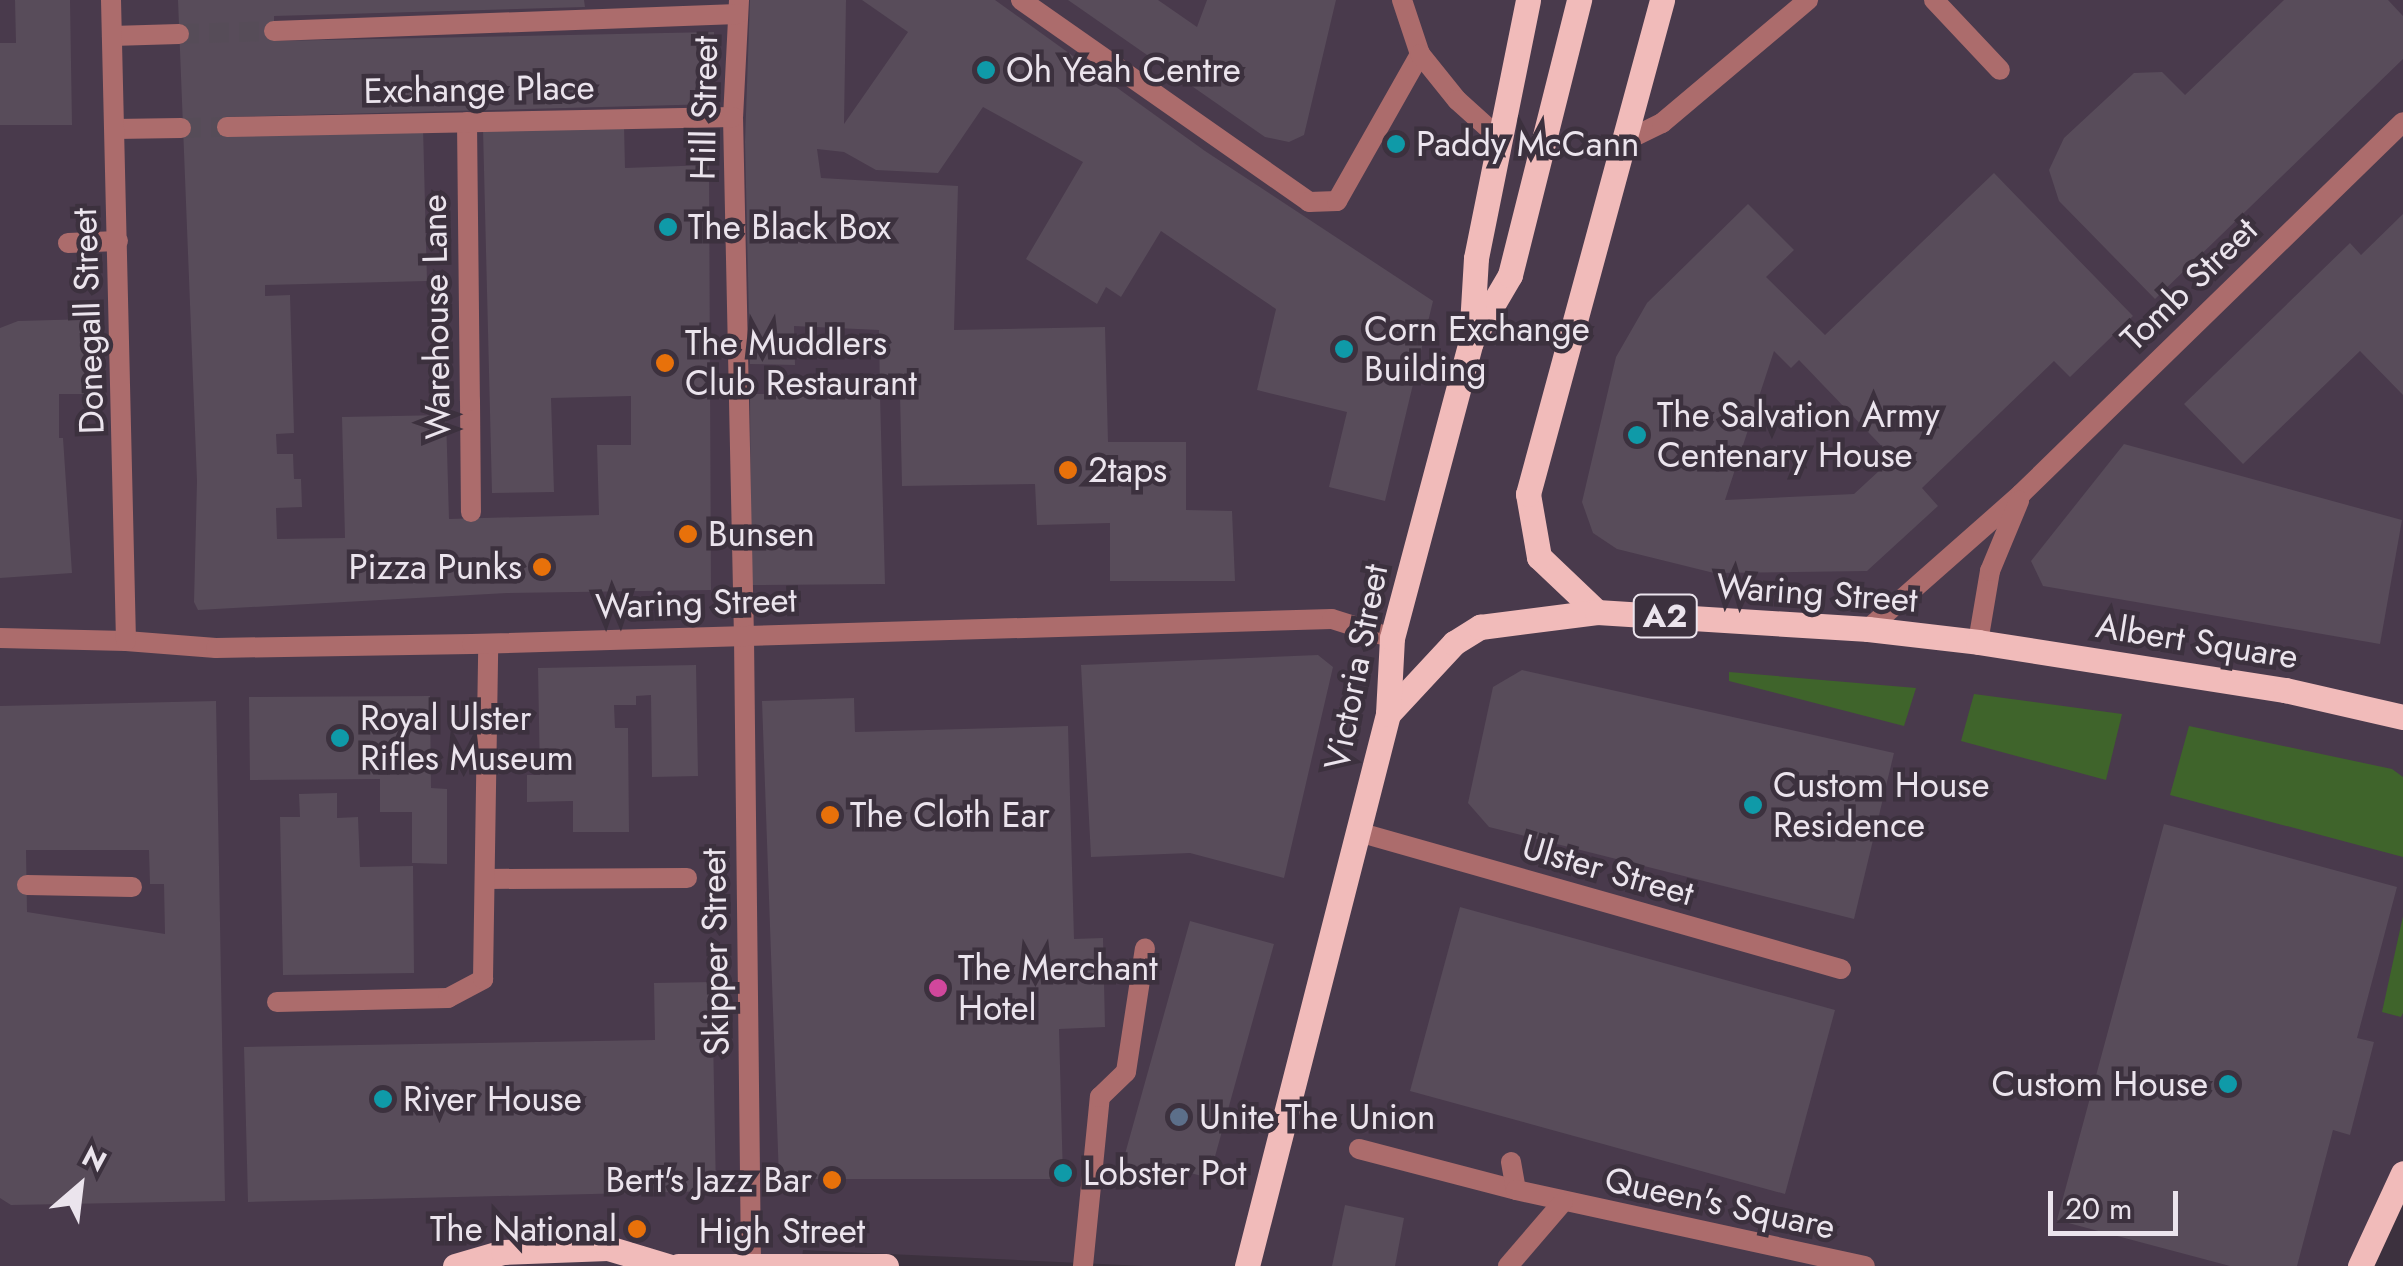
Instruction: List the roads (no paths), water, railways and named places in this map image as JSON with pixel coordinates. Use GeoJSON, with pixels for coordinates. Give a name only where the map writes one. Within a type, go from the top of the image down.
{"type":"FeatureCollection","features":[{"type":"Feature","properties":{"kind":"main road","name":"A2"},"geometry":{"type":"LineString","coordinates":[[1498,136],[1528,0]]}},
{"type":"Feature","properties":{"kind":"main road"},"geometry":{"type":"LineString","coordinates":[[1471,342],[1510,275],[1579,0]]}},
{"type":"Feature","properties":{"kind":"main road","name":"A2"},"geometry":{"type":"LineString","coordinates":[[1598,612],[1539,557],[1528,494],[1662,0]]}},
{"type":"Feature","properties":{"kind":"main road","name":"Victoria Street"},"geometry":{"type":"LineString","coordinates":[[1246,1266],[1388,714],[1392,638],[1471,342],[1476,258],[1498,136]]}},
{"type":"Feature","properties":{"kind":"main road","name":"Waring Street"},"geometry":{"type":"LineString","coordinates":[[1388,714],[1454,643],[1480,627],[1598,612],[1868,630],[1978,642]]}},
{"type":"Feature","properties":{"kind":"main road","name":"Albert Square"},"geometry":{"type":"LineString","coordinates":[[1978,642],[2285,690],[2403,717]]}},
{"type":"Feature","properties":{"kind":"main road"},"geometry":{"type":"LineString","coordinates":[[2360,1266],[2403,1173]]}},
{"type":"Feature","properties":{"kind":"main road","name":"High Street"},"geometry":{"type":"LineString","coordinates":[[455,1266],[503,1259],[605,1257],[668,1266]]}},
{"type":"Feature","properties":{"kind":"main road","name":"High Street"},"geometry":{"type":"LineString","coordinates":[[683,1266],[886,1266]]}},
{"type":"Feature","properties":{"kind":"street","name":"Donegall Street"},"geometry":{"type":"LineString","coordinates":[[111,0],[126,641]]}},
{"type":"Feature","properties":{"kind":"street"},"geometry":{"type":"LineString","coordinates":[[1021,0],[1306,207],[1337,202],[1420,54]]}},
{"type":"Feature","properties":{"kind":"street"},"geometry":{"type":"LineString","coordinates":[[1402,0],[1420,54],[1458,100],[1498,136]]}},
{"type":"Feature","properties":{"kind":"street"},"geometry":{"type":"LineString","coordinates":[[1625,141],[1662,123],[1808,0]]}},
{"type":"Feature","properties":{"kind":"street"},"geometry":{"type":"LineString","coordinates":[[1934,0],[2000,70]]}},
{"type":"Feature","properties":{"kind":"street"},"geometry":{"type":"LineString","coordinates":[[274,30],[602,9],[738,7]]}},
{"type":"Feature","properties":{"kind":"street","name":"Hill Street"},"geometry":{"type":"LineString","coordinates":[[738,7],[733,118],[744,638]]}},
{"type":"Feature","properties":{"kind":"street"},"geometry":{"type":"LineString","coordinates":[[112,36],[179,34]]}},
{"type":"Feature","properties":{"kind":"street","name":"Exchange Place"},"geometry":{"type":"LineString","coordinates":[[227,127],[733,118]]}},
{"type":"Feature","properties":{"kind":"street","name":"Warehouse Lane"},"geometry":{"type":"LineString","coordinates":[[466,122],[471,512]]}},
{"type":"Feature","properties":{"kind":"street","name":"Tomb Street"},"geometry":{"type":"LineString","coordinates":[[1868,630],[2021,494],[2403,122]]}},
{"type":"Feature","properties":{"kind":"street"},"geometry":{"type":"LineString","coordinates":[[115,129],[181,128]]}},
{"type":"Feature","properties":{"kind":"street"},"geometry":{"type":"LineString","coordinates":[[68,243],[118,241]]}},
{"type":"Feature","properties":{"kind":"street","name":"Tomb Street"},"geometry":{"type":"LineString","coordinates":[[1978,642],[1990,570],[2021,494]]}},
{"type":"Feature","properties":{"kind":"street","name":"Waring Street"},"geometry":{"type":"LineString","coordinates":[[0,638],[216,648],[477,638],[744,638],[1332,619],[1392,638]]}},
{"type":"Feature","properties":{"kind":"street"},"geometry":{"type":"LineString","coordinates":[[277,1002],[448,998],[483,980],[485,879],[477,638]]}},
{"type":"Feature","properties":{"kind":"street","name":"Skipper Street"},"geometry":{"type":"LineString","coordinates":[[744,638],[752,1264]]}},
{"type":"Feature","properties":{"kind":"street","name":"Ulster Street"},"geometry":{"type":"LineString","coordinates":[[1358,832],[1841,969]]}},
{"type":"Feature","properties":{"kind":"street"},"geometry":{"type":"LineString","coordinates":[[485,879],[687,878]]}},
{"type":"Feature","properties":{"kind":"street"},"geometry":{"type":"LineString","coordinates":[[27,885],[132,887]]}},
{"type":"Feature","properties":{"kind":"street"},"geometry":{"type":"LineString","coordinates":[[1083,1266],[1100,1096],[1126,1072],[1145,948]]}},
{"type":"Feature","properties":{"kind":"street","name":"Queen's Square"},"geometry":{"type":"LineString","coordinates":[[1359,1149],[1562,1202],[1865,1266]]}},
{"type":"Feature","properties":{"kind":"street"},"geometry":{"type":"LineString","coordinates":[[1510,1162],[1516,1190]]}},
{"type":"Feature","properties":{"kind":"street","name":"Queen's Square"},"geometry":{"type":"LineString","coordinates":[[1508,1266],[1562,1202]]}},
{"type":"Feature","properties":{"kind":"tunnel"},"geometry":{"type":"LineString","coordinates":[[179,34],[274,31]]}},
{"type":"Feature","properties":{"kind":"tunnel"},"geometry":{"type":"LineString","coordinates":[[181,128],[227,127]]}},
{"type":"Feature","properties":{"kind":"place","name":"Oh Yeah Centre"},"geometry":{"type":"Point","coordinates":[986,70]}},
{"type":"Feature","properties":{"kind":"place","name":"Paddy McCann"},"geometry":{"type":"Point","coordinates":[1396,144]}},
{"type":"Feature","properties":{"kind":"place","name":"The Black Box"},"geometry":{"type":"Point","coordinates":[668,227]}},
{"type":"Feature","properties":{"kind":"place","name":"Corn Exchange Building"},"geometry":{"type":"Point","coordinates":[1344,349]}},
{"type":"Feature","properties":{"kind":"place","name":"The Muddlers Club Restaurant"},"geometry":{"type":"Point","coordinates":[665,363]}},
{"type":"Feature","properties":{"kind":"place","name":"The Salvation Army Centenary House"},"geometry":{"type":"Point","coordinates":[1637,435]}},
{"type":"Feature","properties":{"kind":"place","name":"2taps"},"geometry":{"type":"Point","coordinates":[1068,470]}},
{"type":"Feature","properties":{"kind":"place","name":"Bunsen"},"geometry":{"type":"Point","coordinates":[688,534]}},
{"type":"Feature","properties":{"kind":"place","name":"Pizza Punks"},"geometry":{"type":"Point","coordinates":[542,567]}},
{"type":"Feature","properties":{"kind":"place","name":"Royal Ulster Rifles Museum"},"geometry":{"type":"Point","coordinates":[340,738]}},
{"type":"Feature","properties":{"kind":"place","name":"Custom House Residence"},"geometry":{"type":"Point","coordinates":[1753,805]}},
{"type":"Feature","properties":{"kind":"place","name":"The Cloth Ear"},"geometry":{"type":"Point","coordinates":[830,815]}},
{"type":"Feature","properties":{"kind":"place","name":"The Merchant Hotel"},"geometry":{"type":"Point","coordinates":[938,988]}},
{"type":"Feature","properties":{"kind":"place","name":"Custom House"},"geometry":{"type":"Point","coordinates":[2228,1084]}},
{"type":"Feature","properties":{"kind":"place","name":"River House"},"geometry":{"type":"Point","coordinates":[383,1099]}},
{"type":"Feature","properties":{"kind":"place","name":"Unite The Union"},"geometry":{"type":"Point","coordinates":[1179,1117]}},
{"type":"Feature","properties":{"kind":"place","name":"Lobster Pot"},"geometry":{"type":"Point","coordinates":[1063,1173]}},
{"type":"Feature","properties":{"kind":"place","name":"Bert's Jazz Bar"},"geometry":{"type":"Point","coordinates":[832,1180]}},
{"type":"Feature","properties":{"kind":"place","name":"The National"},"geometry":{"type":"Point","coordinates":[637,1229]}}]}
